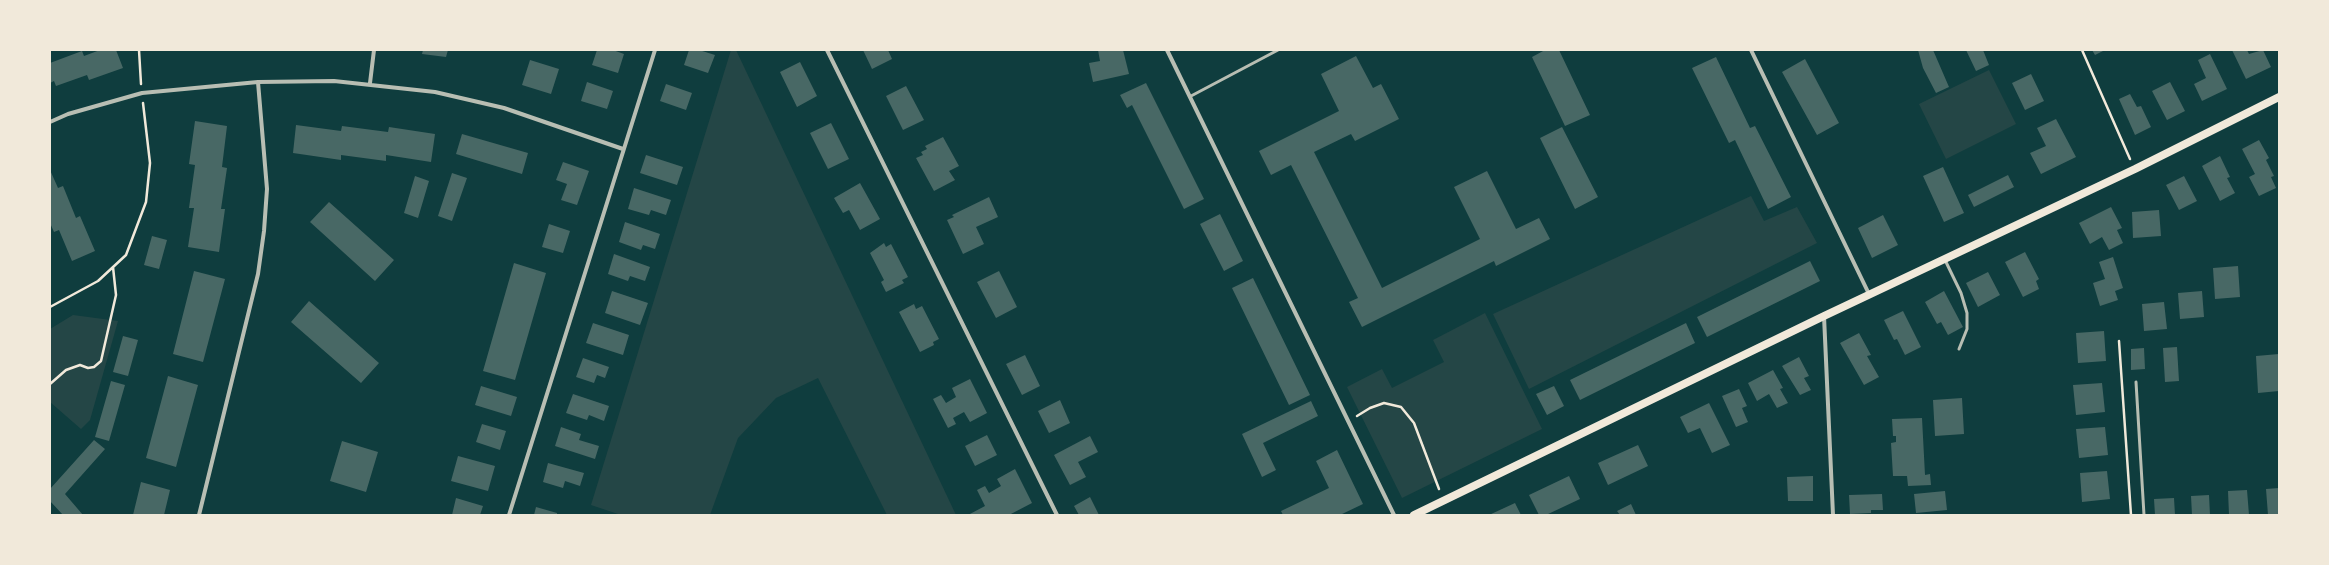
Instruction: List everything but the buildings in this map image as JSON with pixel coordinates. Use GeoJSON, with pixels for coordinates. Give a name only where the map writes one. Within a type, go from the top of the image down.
{"type":"FeatureCollection","features":[{"type":"Feature","properties":{"kind":"main road"},"geometry":{"type":"LineString","coordinates":[[1414,515],[1869,294],[2135,169],[2279,97]]}},
{"type":"Feature","properties":{"kind":"street"},"geometry":{"type":"LineString","coordinates":[[370,83],[374,50]]}},
{"type":"Feature","properties":{"kind":"street"},"geometry":{"type":"LineString","coordinates":[[509,515],[655,50]]}},
{"type":"Feature","properties":{"kind":"street"},"geometry":{"type":"LineString","coordinates":[[827,50],[1057,515]]}},
{"type":"Feature","properties":{"kind":"street"},"geometry":{"type":"LineString","coordinates":[[1168,50],[1394,515]]}},
{"type":"Feature","properties":{"kind":"street"},"geometry":{"type":"LineString","coordinates":[[1751,50],[1869,294]]}},
{"type":"Feature","properties":{"kind":"street"},"geometry":{"type":"LineString","coordinates":[[50,122],[68,114],[142,93],[258,82],[299,80],[370,83],[435,92],[504,108],[623,149]]}},
{"type":"Feature","properties":{"kind":"street"},"geometry":{"type":"LineString","coordinates":[[199,515],[258,274],[263,238],[267,189],[258,82]]}},
{"type":"Feature","properties":{"kind":"street"},"geometry":{"type":"LineString","coordinates":[[1824,316],[1833,515]]}},
{"type":"Feature","properties":{"kind":"lane"},"geometry":{"type":"LineString","coordinates":[[1191,96],[1278,50]]}},
{"type":"Feature","properties":{"kind":"lane"},"geometry":{"type":"LineString","coordinates":[[1945,259],[1961,293],[1967,312],[1967,329],[1959,349]]}},
{"type":"Feature","properties":{"kind":"lane"},"geometry":{"type":"LineString","coordinates":[[2136,382],[2144,515]]}},
{"type":"Feature","properties":{"kind":"path"},"geometry":{"type":"LineString","coordinates":[[50,308],[98,281],[126,255],[146,202],[150,163],[139,50]]}},
{"type":"Feature","properties":{"kind":"path"},"geometry":{"type":"LineString","coordinates":[[2082,50],[2135,169]]}},
{"type":"Feature","properties":{"kind":"path"},"geometry":{"type":"LineString","coordinates":[[50,384],[66,370],[80,365],[88,368],[94,367],[101,361],[116,295],[113,266]]}},
{"type":"Feature","properties":{"kind":"path"},"geometry":{"type":"LineString","coordinates":[[2119,341],[2131,515]]}},
{"type":"Feature","properties":{"kind":"path"},"geometry":{"type":"LineString","coordinates":[[1349,422],[1370,408],[1384,403],[1401,407],[1414,423],[1443,501]]}},
{"type":"Feature","properties":{"kind":"shaded area"},"geometry":{"type":"Polygon","coordinates":[[[731,50],[736,50],[956,515],[887,515],[818,378],[776,398],[738,438],[710,515],[621,515],[591,505],[731,50]]]}},
{"type":"Feature","properties":{"kind":"shaded area"},"geometry":{"type":"Polygon","coordinates":[[[1989,70],[2016,124],[1946,159],[1919,104],[1989,70]]]}},
{"type":"Feature","properties":{"kind":"shaded area"},"geometry":{"type":"Polygon","coordinates":[[[1751,196],[1764,221],[1797,207],[1817,243],[1529,389],[1493,314],[1751,196]]]}},
{"type":"Feature","properties":{"kind":"shaded area"},"geometry":{"type":"Polygon","coordinates":[[[1485,313],[1542,429],[1402,498],[1347,387],[1382,369],[1392,388],[1444,362],[1433,340],[1485,313]]]}},
{"type":"Feature","properties":{"kind":"shaded area"},"geometry":{"type":"Polygon","coordinates":[[[73,315],[118,321],[90,420],[81,429],[50,402],[50,329],[73,315]]]}}]}
